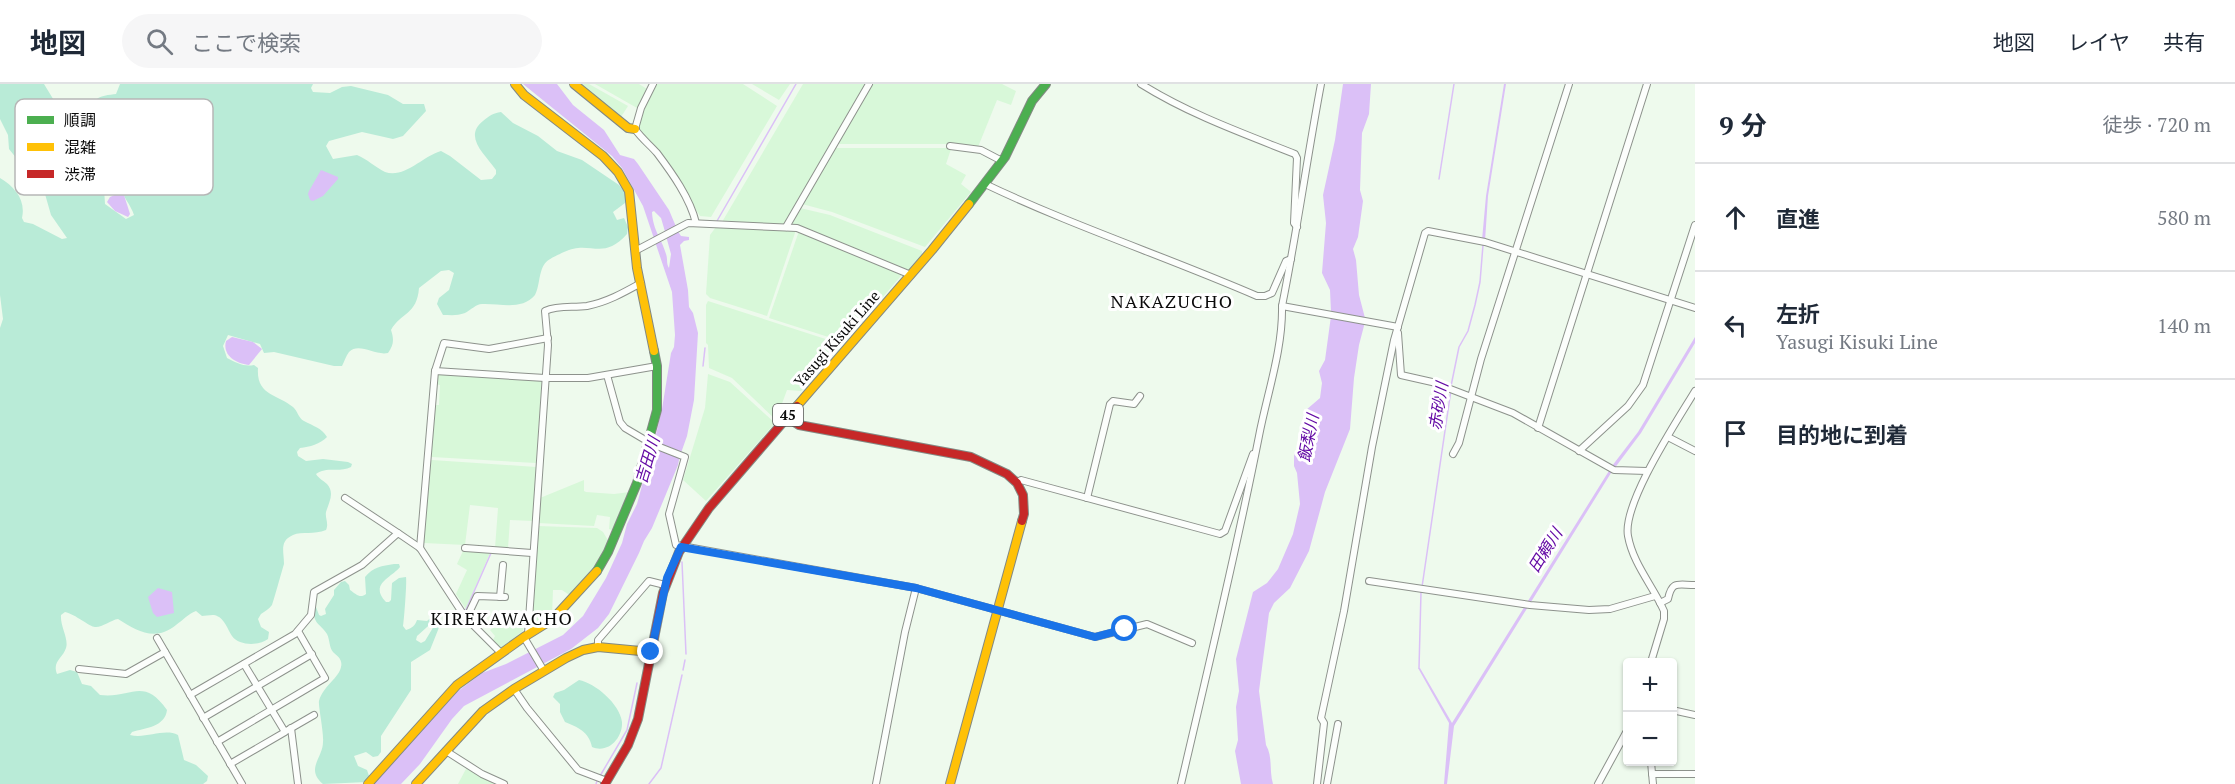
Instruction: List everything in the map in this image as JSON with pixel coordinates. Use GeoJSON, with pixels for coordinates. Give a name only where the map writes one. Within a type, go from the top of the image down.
{"type":"FeatureCollection","features":[{"type":"Feature","properties":{"kind":"street"},"geometry":{"type":"LineString","coordinates":[[368,784],[457,685],[560,613],[595,574],[608,552],[625,513],[652,443],[657,410],[657,366],[635,252],[630,195],[618,172],[603,156],[524,95],[515,84]]}},
{"type":"Feature","properties":{"kind":"street"},"geometry":{"type":"LineString","coordinates":[[574,84],[628,128],[635,129],[667,167],[687,200],[692,223]]}},
{"type":"Feature","properties":{"kind":"street"},"geometry":{"type":"LineString","coordinates":[[635,129],[639,111],[653,84]]}},
{"type":"Feature","properties":{"kind":"street"},"geometry":{"type":"LineString","coordinates":[[786,227],[868,84]]}},
{"type":"Feature","properties":{"kind":"street","name":"Yasugi Kisuki Line"},"geometry":{"type":"LineString","coordinates":[[606,782],[621,759],[638,719],[665,585],[681,547],[694,527],[786,417],[911,275],[985,184],[1002,161],[1032,100],[1046,84]]}},
{"type":"Feature","properties":{"kind":"street"},"geometry":{"type":"LineString","coordinates":[[1141,84],[1165,99],[1224,127],[1294,154],[1296,158],[1294,224],[1297,228]]}},
{"type":"Feature","properties":{"kind":"street"},"geometry":{"type":"LineString","coordinates":[[1182,784],[1258,442],[1282,319],[1309,145],[1321,84]]}},
{"type":"Feature","properties":{"kind":"street"},"geometry":{"type":"LineString","coordinates":[[1453,454],[1459,443],[1515,251],[1569,84]]}},
{"type":"Feature","properties":{"kind":"street"},"geometry":{"type":"LineString","coordinates":[[1538,428],[1647,84]]}},
{"type":"Feature","properties":{"kind":"street"},"geometry":{"type":"LineString","coordinates":[[950,146],[981,150],[1002,161]]}},
{"type":"Feature","properties":{"kind":"street"},"geometry":{"type":"LineString","coordinates":[[985,184],[1260,297],[1272,293],[1286,261],[1291,259]]}},
{"type":"Feature","properties":{"kind":"street"},"geometry":{"type":"LineString","coordinates":[[635,252],[692,223],[799,228],[911,275]]}},
{"type":"Feature","properties":{"kind":"street"},"geometry":{"type":"LineString","coordinates":[[1579,451],[1628,406],[1643,386],[1695,225]]}},
{"type":"Feature","properties":{"kind":"street"},"geometry":{"type":"LineString","coordinates":[[1317,784],[1324,723],[1321,718],[1344,611],[1372,447],[1396,326],[1426,232],[1438,231],[1483,241],[1695,308]]}},
{"type":"Feature","properties":{"kind":"street"},"geometry":{"type":"LineString","coordinates":[[543,670],[526,636],[548,338],[545,310],[561,306],[573,307],[605,302],[641,283]]}},
{"type":"Feature","properties":{"kind":"street"},"geometry":{"type":"LineString","coordinates":[[1284,306],[1396,326]]}},
{"type":"Feature","properties":{"kind":"street"},"geometry":{"type":"LineString","coordinates":[[1396,326],[1403,376],[1432,382],[1513,413],[1612,469],[1647,471]]}},
{"type":"Feature","properties":{"kind":"street"},"geometry":{"type":"LineString","coordinates":[[420,548],[435,371],[444,343],[489,349],[548,338]]}},
{"type":"Feature","properties":{"kind":"street"},"geometry":{"type":"LineString","coordinates":[[435,371],[545,378],[607,375],[657,366]]}},
{"type":"Feature","properties":{"kind":"street"},"geometry":{"type":"LineString","coordinates":[[607,375],[620,422],[630,432],[682,454],[685,460],[669,514],[674,543],[681,547],[916,588],[1095,637],[1148,624],[1192,643]]}},
{"type":"Feature","properties":{"kind":"street"},"geometry":{"type":"LineString","coordinates":[[1652,658],[1664,619],[1660,603],[1633,552],[1627,529],[1647,471],[1695,392]]}},
{"type":"Feature","properties":{"kind":"street"},"geometry":{"type":"LineString","coordinates":[[1087,498],[1110,404],[1113,401],[1134,404],[1140,396]]}},
{"type":"Feature","properties":{"kind":"street"},"geometry":{"type":"LineString","coordinates":[[786,417],[799,425],[971,457],[1007,474],[1017,483],[1023,495],[1024,514],[950,784]]}},
{"type":"Feature","properties":{"kind":"street"},"geometry":{"type":"LineString","coordinates":[[1668,437],[1695,451]]}},
{"type":"Feature","properties":{"kind":"street"},"geometry":{"type":"LineString","coordinates":[[1017,483],[1021,480],[1220,534],[1225,531],[1258,442]]}},
{"type":"Feature","properties":{"kind":"street"},"geometry":{"type":"LineString","coordinates":[[345,498],[420,548],[466,619],[501,653]]}},
{"type":"Feature","properties":{"kind":"street"},"geometry":{"type":"LineString","coordinates":[[190,695],[298,631],[311,615],[314,592],[362,565],[398,532]]}},
{"type":"Feature","properties":{"kind":"street"},"geometry":{"type":"LineString","coordinates":[[465,548],[532,554]]}},
{"type":"Feature","properties":{"kind":"street"},"geometry":{"type":"LineString","coordinates":[[466,619],[477,596],[503,597],[503,565]]}},
{"type":"Feature","properties":{"kind":"street"},"geometry":{"type":"LineString","coordinates":[[598,647],[598,640],[649,581],[665,585]]}},
{"type":"Feature","properties":{"kind":"street"},"geometry":{"type":"LineString","coordinates":[[1369,581],[1527,604],[1602,610],[1655,596]]}},
{"type":"Feature","properties":{"kind":"street"},"geometry":{"type":"LineString","coordinates":[[1660,603],[1668,599],[1670,588],[1675,585],[1695,585]]}},
{"type":"Feature","properties":{"kind":"street"},"geometry":{"type":"LineString","coordinates":[[876,784],[905,632],[916,588]]}},
{"type":"Feature","properties":{"kind":"street"},"geometry":{"type":"LineString","coordinates":[[217,742],[325,678],[298,631]]}},
{"type":"Feature","properties":{"kind":"street"},"geometry":{"type":"LineString","coordinates":[[157,638],[242,784]]}},
{"type":"Feature","properties":{"kind":"street"},"geometry":{"type":"LineString","coordinates":[[416,784],[483,711],[543,670],[577,653],[598,647],[651,652]]}},
{"type":"Feature","properties":{"kind":"street"},"geometry":{"type":"LineString","coordinates":[[79,669],[126,674],[165,652]]}},
{"type":"Feature","properties":{"kind":"street"},"geometry":{"type":"LineString","coordinates":[[203,718],[312,654]]}},
{"type":"Feature","properties":{"kind":"street"},"geometry":{"type":"LineString","coordinates":[[244,664],[288,730],[298,783],[290,784]]}},
{"type":"Feature","properties":{"kind":"street"},"geometry":{"type":"LineString","coordinates":[[514,689],[578,770],[606,782]]}},
{"type":"Feature","properties":{"kind":"street"},"geometry":{"type":"LineString","coordinates":[[1677,711],[1695,715]]}},
{"type":"Feature","properties":{"kind":"street"},"geometry":{"type":"LineString","coordinates":[[231,764],[314,715]]}},
{"type":"Feature","properties":{"kind":"street"},"geometry":{"type":"LineString","coordinates":[[1327,784],[1338,724]]}},
{"type":"Feature","properties":{"kind":"street"},"geometry":{"type":"LineString","coordinates":[[1598,784],[1623,738]]}},
{"type":"Feature","properties":{"kind":"street"},"geometry":{"type":"LineString","coordinates":[[446,751],[482,774],[504,784]]}},
{"type":"Feature","properties":{"kind":"street"},"geometry":{"type":"LineString","coordinates":[[1651,766],[1653,784]]}},
{"type":"Feature","properties":{"kind":"street"},"geometry":{"type":"LineString","coordinates":[[1652,774],[1695,774]]}},
{"type":"Feature","properties":{"kind":"green space"},"geometry":{"type":"Polygon","coordinates":[[[0,84],[44,84],[53,99],[15,99],[15,156],[9,149],[8,135],[0,119],[0,84]]]}},
{"type":"Feature","properties":{"kind":"green space"},"geometry":{"type":"Polygon","coordinates":[[[120,84],[313,84],[311,88],[313,92],[330,93],[342,87],[351,86],[388,95],[403,104],[424,104],[426,111],[403,136],[393,139],[362,132],[329,141],[326,146],[333,159],[357,155],[385,172],[392,173],[406,170],[441,151],[481,180],[492,179],[496,170],[478,146],[475,133],[477,127],[485,119],[501,112],[513,123],[538,136],[557,151],[582,160],[619,185],[626,194],[625,203],[613,212],[617,220],[624,218],[628,227],[627,234],[610,247],[573,249],[549,260],[542,269],[535,295],[524,303],[517,305],[480,304],[462,314],[443,315],[437,304],[439,298],[449,290],[454,273],[449,270],[441,271],[419,288],[418,297],[412,308],[391,330],[393,342],[388,353],[357,348],[349,352],[342,366],[334,366],[274,352],[264,353],[260,344],[228,335],[223,346],[227,358],[258,368],[258,377],[264,389],[293,407],[302,420],[320,429],[327,437],[315,445],[300,448],[297,452],[298,456],[306,461],[323,459],[352,464],[347,469],[324,470],[316,474],[331,491],[326,512],[326,530],[297,534],[286,540],[283,547],[284,564],[272,605],[258,619],[261,627],[269,632],[268,639],[260,643],[239,642],[219,617],[202,616],[196,611],[168,630],[153,634],[139,631],[118,619],[97,627],[93,626],[65,612],[61,615],[61,619],[67,644],[56,666],[57,674],[70,670],[77,672],[82,684],[91,686],[100,695],[143,691],[159,700],[167,710],[163,720],[154,726],[132,732],[130,735],[173,733],[178,735],[184,760],[196,765],[208,776],[207,781],[203,784],[0,784],[0,328],[3,319],[0,295],[0,178],[21,200],[24,222],[33,224],[62,239],[67,238],[51,215],[45,195],[104,195],[105,204],[126,219],[134,215],[124,195],[213,195],[213,99],[97,99],[116,94],[120,84]]]}},
{"type":"Feature","properties":{"kind":"green space"},"geometry":{"type":"Polygon","coordinates":[[[579,84],[589,84],[628,106],[621,117],[579,84]]]}},
{"type":"Feature","properties":{"kind":"green space"},"geometry":{"type":"Polygon","coordinates":[[[595,84],[639,84],[647,89],[637,108],[595,84]]]}},
{"type":"Feature","properties":{"kind":"green space"},"geometry":{"type":"Polygon","coordinates":[[[656,84],[743,84],[777,106],[711,217],[700,216],[660,153],[638,128],[644,107],[656,84]]]}},
{"type":"Feature","properties":{"kind":"green space"},"geometry":{"type":"Polygon","coordinates":[[[752,84],[790,84],[779,100],[752,84]]]}},
{"type":"Feature","properties":{"kind":"green space"},"geometry":{"type":"Polygon","coordinates":[[[803,84],[865,84],[783,225],[722,222],[803,84]]]}},
{"type":"Feature","properties":{"kind":"green space"},"geometry":{"type":"Polygon","coordinates":[[[871,84],[1002,84],[1016,91],[1011,105],[997,100],[978,147],[952,144],[837,144],[871,84]]]}},
{"type":"Feature","properties":{"kind":"green space"},"geometry":{"type":"Polygon","coordinates":[[[836,148],[948,148],[951,149],[946,164],[966,175],[961,184],[971,192],[925,247],[832,212],[802,204],[836,148]]]}},
{"type":"Feature","properties":{"kind":"green space"},"geometry":{"type":"Polygon","coordinates":[[[800,208],[830,215],[922,251],[922,254],[909,269],[906,269],[793,224],[792,221],[800,208]]]}},
{"type":"Feature","properties":{"kind":"green space"},"geometry":{"type":"Polygon","coordinates":[[[716,227],[796,230],[767,316],[710,298],[706,294],[710,235],[716,227]]]}},
{"type":"Feature","properties":{"kind":"green space"},"geometry":{"type":"Polygon","coordinates":[[[799,231],[902,273],[844,342],[769,318],[799,231]]]}},
{"type":"Feature","properties":{"kind":"green space"},"geometry":{"type":"Polygon","coordinates":[[[708,301],[841,344],[841,346],[801,391],[787,390],[776,420],[732,378],[709,368],[706,343],[706,305],[708,301]]]}},
{"type":"Feature","properties":{"kind":"green space"},"geometry":{"type":"Polygon","coordinates":[[[442,372],[542,380],[536,463],[432,457],[430,455],[433,405],[439,405],[440,385],[435,384],[436,374],[442,372]]]}},
{"type":"Feature","properties":{"kind":"green space"},"geometry":{"type":"Polygon","coordinates":[[[708,374],[730,382],[775,423],[706,501],[683,480],[705,408],[708,374]]]}},
{"type":"Feature","properties":{"kind":"green space"},"geometry":{"type":"Polygon","coordinates":[[[430,461],[536,467],[533,521],[510,520],[508,548],[495,548],[498,508],[470,505],[465,545],[424,543],[430,461]]]}},
{"type":"Feature","properties":{"kind":"green space"},"geometry":{"type":"Polygon","coordinates":[[[584,480],[584,491],[586,492],[614,494],[630,492],[614,531],[609,529],[610,517],[597,515],[594,526],[538,523],[540,498],[584,480]]]}},
{"type":"Feature","properties":{"kind":"green space"},"geometry":{"type":"Polygon","coordinates":[[[538,526],[597,528],[603,532],[609,542],[595,570],[571,596],[562,590],[553,590],[552,616],[530,628],[538,526]]]}},
{"type":"Feature","properties":{"kind":"green space"},"geometry":{"type":"Polygon","coordinates":[[[463,551],[490,553],[466,609],[456,594],[467,570],[457,564],[463,551]]]}},
{"type":"Feature","properties":{"kind":"green space"},"geometry":{"type":"Polygon","coordinates":[[[399,564],[400,567],[383,582],[380,590],[381,596],[389,602],[392,583],[399,578],[406,577],[403,626],[406,630],[417,620],[427,621],[434,615],[436,619],[417,636],[416,640],[421,643],[425,641],[434,626],[439,627],[430,650],[411,662],[411,690],[381,736],[381,752],[378,756],[373,757],[366,752],[354,756],[358,766],[367,770],[369,776],[367,782],[323,784],[315,773],[323,742],[319,701],[340,671],[341,662],[332,650],[327,634],[315,620],[314,606],[319,615],[326,614],[325,609],[334,595],[334,590],[345,581],[350,590],[358,595],[366,594],[365,577],[371,571],[399,564]]]}},
{"type":"Feature","properties":{"kind":"green space"},"geometry":{"type":"Polygon","coordinates":[[[519,615],[525,617],[523,631],[501,648],[493,640],[495,636],[490,630],[509,618],[517,622],[519,615]]]}},
{"type":"Feature","properties":{"kind":"green space"},"geometry":{"type":"Polygon","coordinates":[[[579,680],[592,685],[606,695],[617,708],[622,728],[617,739],[609,746],[598,749],[592,747],[586,734],[565,722],[560,712],[560,704],[553,697],[555,693],[579,680]]]}},
{"type":"Feature","properties":{"kind":"green space"},"geometry":{"type":"Polygon","coordinates":[[[467,767],[482,777],[496,784],[458,784],[467,767]]]}},
{"type":"Feature","properties":{"kind":"water"},"geometry":{"type":"Polygon","coordinates":[[[523,84],[557,84],[573,105],[604,130],[620,155],[634,159],[638,164],[669,210],[677,229],[666,235],[661,218],[654,211],[652,212],[669,268],[671,254],[666,236],[677,230],[681,236],[689,237],[689,240],[680,245],[689,307],[693,313],[698,333],[694,400],[681,453],[654,443],[675,335],[672,292],[643,206],[622,168],[612,156],[523,84]]]}},
{"type":"Feature","properties":{"kind":"water"},"geometry":{"type":"Polygon","coordinates":[[[1343,84],[1371,84],[1369,114],[1362,133],[1360,190],[1363,201],[1358,237],[1353,249],[1359,295],[1365,318],[1331,312],[1330,290],[1322,273],[1326,223],[1323,195],[1335,140],[1343,84]]]}},
{"type":"Feature","properties":{"kind":"water"},"geometry":{"type":"Polygon","coordinates":[[[1504,84],[1506,84],[1488,196],[1485,241],[1482,240],[1486,196],[1504,84]]]}},
{"type":"Feature","properties":{"kind":"water"},"geometry":{"type":"Polygon","coordinates":[[[321,170],[338,179],[323,196],[313,201],[310,200],[308,194],[321,170]]]}},
{"type":"Feature","properties":{"kind":"water"},"geometry":{"type":"Polygon","coordinates":[[[124,195],[130,214],[128,217],[115,211],[107,202],[110,197],[124,195]]]}},
{"type":"Feature","properties":{"kind":"water","name":"飯梨川"},"geometry":{"type":"Polygon","coordinates":[[[1331,316],[1365,322],[1354,378],[1350,429],[1325,492],[1309,551],[1290,588],[1274,603],[1269,613],[1259,691],[1273,784],[1241,784],[1235,751],[1238,740],[1236,707],[1239,691],[1236,659],[1253,592],[1267,583],[1278,569],[1293,534],[1300,504],[1294,456],[1306,410],[1320,398],[1322,383],[1319,371],[1325,360],[1331,316]]]}},
{"type":"Feature","properties":{"kind":"water"},"geometry":{"type":"Polygon","coordinates":[[[232,337],[253,342],[262,349],[249,365],[235,361],[228,355],[226,341],[232,337]]]}},
{"type":"Feature","properties":{"kind":"water"},"geometry":{"type":"Polygon","coordinates":[[[1695,337],[1695,343],[1641,433],[1611,473],[1454,726],[1447,784],[1444,784],[1449,723],[1418,668],[1452,723],[1612,466],[1638,432],[1695,337]]]}},
{"type":"Feature","properties":{"kind":"water"},"geometry":{"type":"Polygon","coordinates":[[[653,445],[680,455],[678,465],[652,528],[609,614],[598,628],[571,649],[464,706],[420,764],[401,784],[373,784],[458,691],[482,673],[506,664],[563,635],[583,616],[606,578],[622,543],[627,524],[637,504],[653,445]]]}},
{"type":"Feature","properties":{"kind":"water"},"geometry":{"type":"Polygon","coordinates":[[[158,588],[172,592],[174,613],[157,617],[153,613],[148,597],[158,588]]]}},
{"type":"Feature","properties":{"kind":"waterway"},"geometry":{"type":"LineString","coordinates":[[717,221],[796,84]]}},
{"type":"Feature","properties":{"kind":"waterway"},"geometry":{"type":"LineString","coordinates":[[1439,179],[1454,84]]}},
{"type":"Feature","properties":{"kind":"waterway","name":"赤砂川"},"geometry":{"type":"LineString","coordinates":[[1451,386],[1459,347],[1468,331],[1475,305],[1480,282],[1483,245]]}},
{"type":"Feature","properties":{"kind":"waterway"},"geometry":{"type":"LineString","coordinates":[[703,366],[705,348]]}},
{"type":"Feature","properties":{"kind":"waterway","name":"赤砂川"},"geometry":{"type":"LineString","coordinates":[[1422,587],[1451,390]]}},
{"type":"Feature","properties":{"kind":"waterway"},"geometry":{"type":"LineString","coordinates":[[465,612],[491,553]]}},
{"type":"Feature","properties":{"kind":"waterway"},"geometry":{"type":"LineString","coordinates":[[682,562],[686,654]]}},
{"type":"Feature","properties":{"kind":"waterway","name":"赤砂川"},"geometry":{"type":"LineString","coordinates":[[1419,668],[1421,592]]}},
{"type":"Feature","properties":{"kind":"waterway"},"geometry":{"type":"LineString","coordinates":[[683,670],[685,660]]}},
{"type":"Feature","properties":{"kind":"waterway"},"geometry":{"type":"LineString","coordinates":[[649,784],[661,768],[682,675]]}},
{"type":"Feature","properties":{"kind":"waterway"},"geometry":{"type":"LineString","coordinates":[[600,776],[627,730],[637,683]]}},
{"type":"Feature","properties":{"kind":"traffic: fast"},"geometry":{"type":"LineString","coordinates":[[969,204],[1005,157],[1032,101],[1046,84]]}},
{"type":"Feature","properties":{"kind":"traffic: fast"},"geometry":{"type":"LineString","coordinates":[[597,571],[608,552],[637,483],[657,410],[657,366],[654,351]]}},
{"type":"Feature","properties":{"kind":"traffic: slow"},"geometry":{"type":"LineString","coordinates":[[515,84],[524,95],[603,156],[618,172],[629,191],[637,268],[654,351]]}},
{"type":"Feature","properties":{"kind":"traffic: slow"},"geometry":{"type":"LineString","coordinates":[[574,84],[628,128],[635,129]]}},
{"type":"Feature","properties":{"kind":"traffic: slow"},"geometry":{"type":"LineString","coordinates":[[797,406],[969,204]]}},
{"type":"Feature","properties":{"kind":"traffic: slow"},"geometry":{"type":"LineString","coordinates":[[950,784],[1022,521]]}},
{"type":"Feature","properties":{"kind":"traffic: slow"},"geometry":{"type":"LineString","coordinates":[[368,784],[457,685],[553,619],[597,571]]}},
{"type":"Feature","properties":{"kind":"traffic: slow"},"geometry":{"type":"LineString","coordinates":[[416,784],[483,711],[514,689],[566,658],[583,650],[598,647],[651,652]]}},
{"type":"Feature","properties":{"kind":"traffic: jam"},"geometry":{"type":"LineString","coordinates":[[605,784],[628,745],[638,719],[663,593],[679,552],[709,508],[797,406]]}},
{"type":"Feature","properties":{"kind":"traffic: jam"},"geometry":{"type":"LineString","coordinates":[[787,417],[799,425],[971,457],[1007,474],[1017,483],[1023,495],[1022,521]]}},
{"type":"Feature","properties":{"kind":"district","name":"NAKAZUCHO"},"geometry":{"type":"Point","coordinates":[1172,302]}},
{"type":"Feature","properties":{"kind":"district","name":"KIREKAWACHO"},"geometry":{"type":"Point","coordinates":[502,619]}},
{"type":"Feature","properties":{"kind":"route"},"geometry":{"type":"LineString","coordinates":[[651,652],[658,611],[667,578],[681,547],[916,588],[1095,637],[1125,629]]}},
{"type":"Feature","properties":{"kind":"water label","name":"吉田川"},"geometry":{"type":"Point","coordinates":[647,460]}},
{"type":"Feature","properties":{"kind":"water label","name":"田頼川"},"geometry":{"type":"Point","coordinates":[1545,550]}}]}
